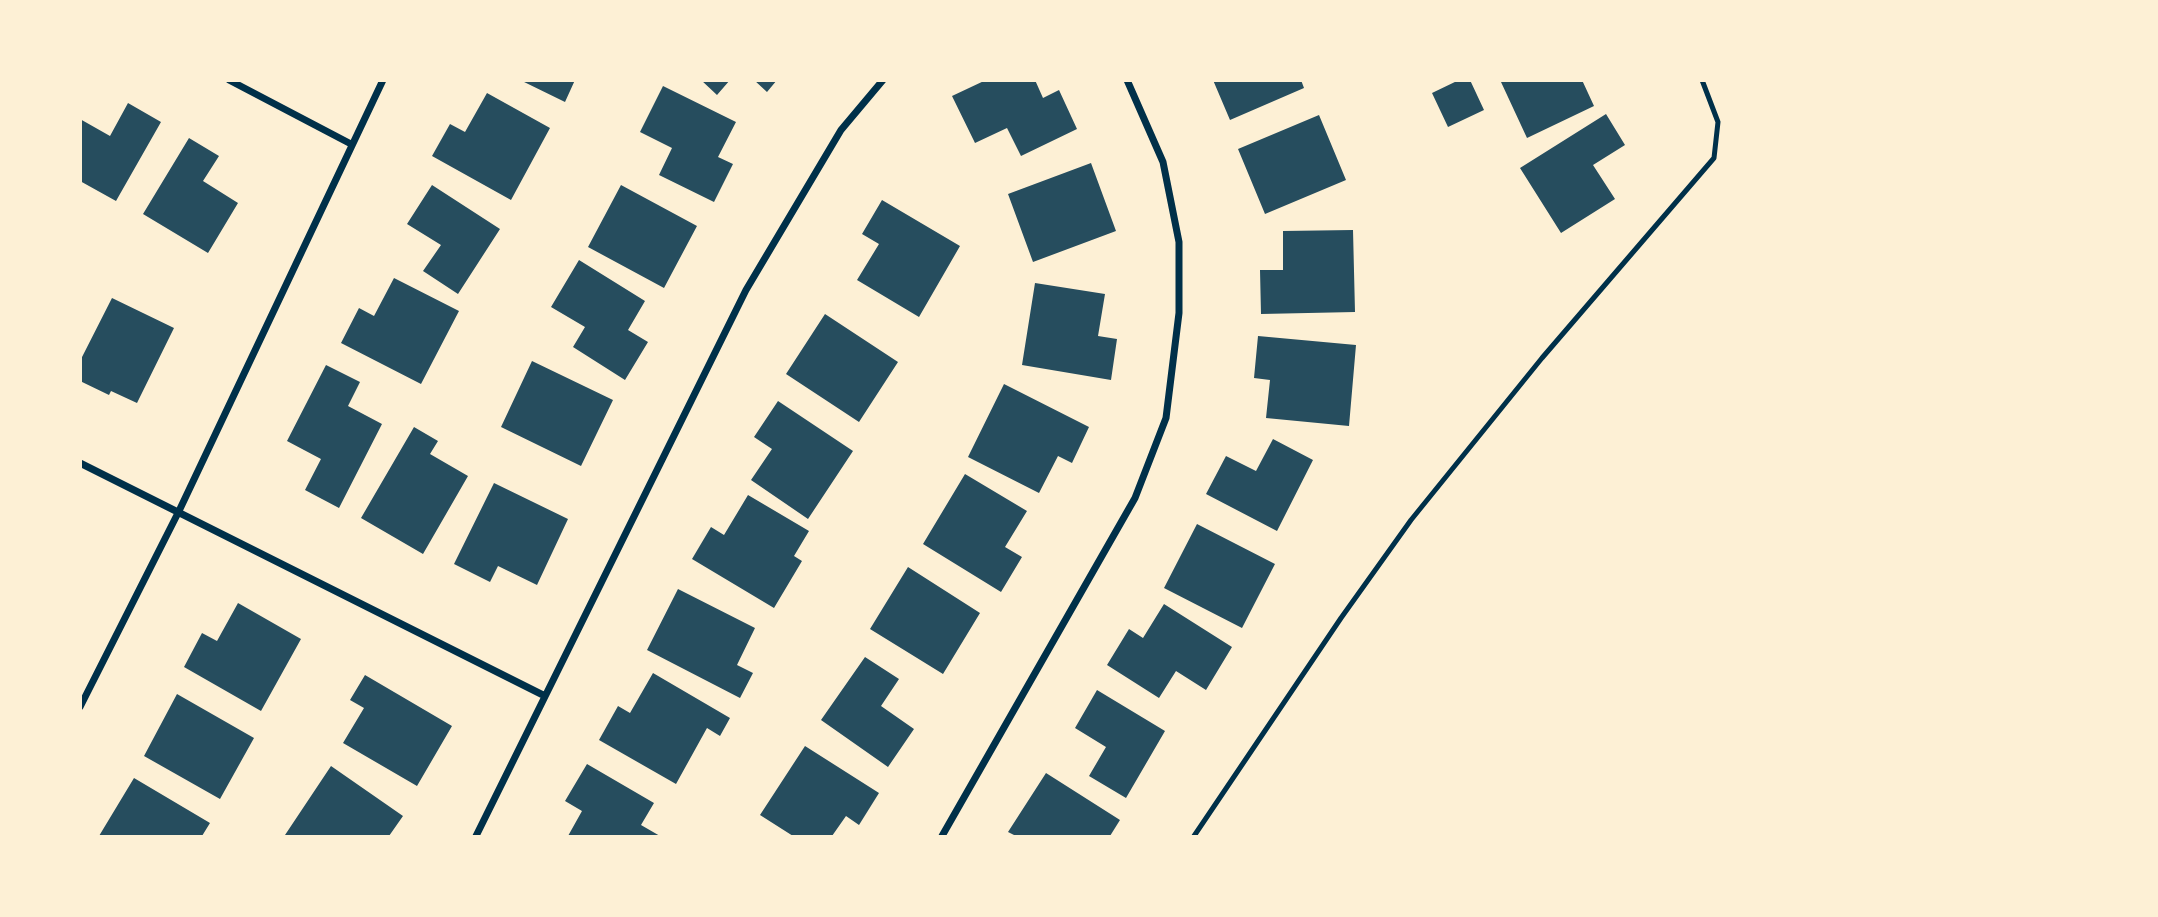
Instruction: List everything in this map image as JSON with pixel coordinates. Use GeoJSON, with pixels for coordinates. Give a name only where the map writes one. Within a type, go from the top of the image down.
{"type":"FeatureCollection","features":[{"type":"Feature","properties":{"kind":"street"},"geometry":{"type":"LineString","coordinates":[[229,80],[351,144]]}},
{"type":"Feature","properties":{"kind":"street"},"geometry":{"type":"LineString","coordinates":[[80,707],[179,511],[383,80]]}},
{"type":"Feature","properties":{"kind":"street"},"geometry":{"type":"LineString","coordinates":[[476,836],[746,290],[841,130],[883,80]]}},
{"type":"Feature","properties":{"kind":"street"},"geometry":{"type":"LineString","coordinates":[[942,836],[1135,498],[1166,418],[1179,313],[1179,242],[1163,162],[1127,80]]}},
{"type":"Feature","properties":{"kind":"street"},"geometry":{"type":"LineString","coordinates":[[80,463],[545,696]]}},
{"type":"Feature","properties":{"kind":"lane"},"geometry":{"type":"LineString","coordinates":[[1194,836],[1411,520],[1542,358],[1714,158],[1718,122],[1702,80]]}},
{"type":"Feature","properties":{"kind":"building"},"geometry":{"type":"Polygon","coordinates":[[[520,80],[575,80],[565,102],[520,80]]]}},
{"type":"Feature","properties":{"kind":"building"},"geometry":{"type":"Polygon","coordinates":[[[701,80],[730,80],[717,95],[701,80]]]}},
{"type":"Feature","properties":{"kind":"building"},"geometry":{"type":"Polygon","coordinates":[[[754,80],[777,80],[767,92],[754,80]]]}},
{"type":"Feature","properties":{"kind":"building"},"geometry":{"type":"Polygon","coordinates":[[[986,80],[1035,80],[1043,98],[1059,90],[1077,129],[1021,156],[1007,128],[975,143],[952,96],[986,80]]]}},
{"type":"Feature","properties":{"kind":"building"},"geometry":{"type":"Polygon","coordinates":[[[1213,80],[1301,80],[1304,88],[1230,120],[1213,80]]]}},
{"type":"Feature","properties":{"kind":"building"},"geometry":{"type":"Polygon","coordinates":[[[1459,80],[1470,80],[1484,110],[1448,127],[1432,93],[1459,80]]]}},
{"type":"Feature","properties":{"kind":"building"},"geometry":{"type":"Polygon","coordinates":[[[1582,80],[1594,106],[1527,138],[1501,82],[1582,80]]]}},
{"type":"Feature","properties":{"kind":"building"},"geometry":{"type":"Polygon","coordinates":[[[663,86],[736,122],[718,157],[733,164],[714,202],[659,175],[672,148],[640,132],[663,86]]]}},
{"type":"Feature","properties":{"kind":"building"},"geometry":{"type":"Polygon","coordinates":[[[487,93],[550,128],[511,200],[432,156],[450,124],[465,132],[487,93]]]}},
{"type":"Feature","properties":{"kind":"building"},"geometry":{"type":"Polygon","coordinates":[[[128,103],[161,122],[116,201],[80,181],[80,119],[110,136],[128,103]]]}},
{"type":"Feature","properties":{"kind":"building"},"geometry":{"type":"Polygon","coordinates":[[[1606,114],[1625,145],[1593,165],[1615,199],[1561,233],[1520,168],[1606,114]]]}},
{"type":"Feature","properties":{"kind":"building"},"geometry":{"type":"Polygon","coordinates":[[[1319,115],[1346,180],[1265,214],[1238,149],[1319,115]]]}},
{"type":"Feature","properties":{"kind":"building"},"geometry":{"type":"Polygon","coordinates":[[[189,138],[219,156],[203,181],[238,203],[208,253],[143,214],[189,138]]]}},
{"type":"Feature","properties":{"kind":"building"},"geometry":{"type":"Polygon","coordinates":[[[1091,163],[1116,231],[1033,262],[1008,194],[1091,163]]]}},
{"type":"Feature","properties":{"kind":"building"},"geometry":{"type":"Polygon","coordinates":[[[432,185],[500,229],[458,294],[423,271],[441,245],[407,224],[432,185]]]}},
{"type":"Feature","properties":{"kind":"building"},"geometry":{"type":"Polygon","coordinates":[[[621,185],[697,226],[664,288],[588,247],[621,185]]]}},
{"type":"Feature","properties":{"kind":"building"},"geometry":{"type":"Polygon","coordinates":[[[882,200],[960,246],[919,317],[857,280],[879,244],[862,234],[882,200]]]}},
{"type":"Feature","properties":{"kind":"building"},"geometry":{"type":"Polygon","coordinates":[[[1353,230],[1355,312],[1261,314],[1260,270],[1283,270],[1283,231],[1353,230]]]}},
{"type":"Feature","properties":{"kind":"building"},"geometry":{"type":"Polygon","coordinates":[[[579,260],[645,301],[628,330],[648,342],[625,380],[573,347],[585,327],[551,307],[579,260]]]}},
{"type":"Feature","properties":{"kind":"building"},"geometry":{"type":"Polygon","coordinates":[[[394,278],[459,311],[421,384],[341,343],[359,308],[374,316],[394,278]]]}},
{"type":"Feature","properties":{"kind":"building"},"geometry":{"type":"Polygon","coordinates":[[[1035,283],[1105,294],[1098,336],[1117,339],[1111,380],[1022,365],[1035,283]]]}},
{"type":"Feature","properties":{"kind":"building"},"geometry":{"type":"Polygon","coordinates":[[[112,298],[174,328],[137,403],[111,391],[109,395],[80,381],[80,361],[112,298]]]}},
{"type":"Feature","properties":{"kind":"building"},"geometry":{"type":"Polygon","coordinates":[[[825,314],[898,362],[859,422],[786,374],[825,314]]]}},
{"type":"Feature","properties":{"kind":"building"},"geometry":{"type":"Polygon","coordinates":[[[1258,336],[1356,345],[1349,426],[1266,418],[1270,380],[1254,378],[1258,336]]]}},
{"type":"Feature","properties":{"kind":"building"},"geometry":{"type":"Polygon","coordinates":[[[532,361],[613,400],[581,466],[501,427],[532,361]]]}},
{"type":"Feature","properties":{"kind":"building"},"geometry":{"type":"Polygon","coordinates":[[[326,365],[360,382],[348,406],[382,424],[339,508],[305,490],[321,459],[287,441],[326,365]]]}},
{"type":"Feature","properties":{"kind":"building"},"geometry":{"type":"Polygon","coordinates":[[[1004,384],[1089,427],[1072,463],[1058,456],[1039,493],[968,457],[1004,384]]]}},
{"type":"Feature","properties":{"kind":"building"},"geometry":{"type":"Polygon","coordinates":[[[778,401],[853,451],[808,519],[751,480],[772,449],[754,437],[778,401]]]}},
{"type":"Feature","properties":{"kind":"building"},"geometry":{"type":"Polygon","coordinates":[[[414,427],[438,441],[430,454],[468,476],[423,554],[361,518],[414,427]]]}},
{"type":"Feature","properties":{"kind":"building"},"geometry":{"type":"Polygon","coordinates":[[[1273,439],[1313,460],[1277,531],[1206,494],[1226,456],[1256,471],[1273,439]]]}},
{"type":"Feature","properties":{"kind":"building"},"geometry":{"type":"Polygon","coordinates":[[[965,474],[1027,511],[1005,547],[1022,557],[1001,592],[923,544],[965,474]]]}},
{"type":"Feature","properties":{"kind":"building"},"geometry":{"type":"Polygon","coordinates":[[[494,483],[568,519],[537,585],[498,566],[490,582],[454,564],[494,483]]]}},
{"type":"Feature","properties":{"kind":"building"},"geometry":{"type":"Polygon","coordinates":[[[748,495],[809,531],[794,556],[802,561],[774,608],[692,559],[711,527],[724,535],[748,495]]]}},
{"type":"Feature","properties":{"kind":"building"},"geometry":{"type":"Polygon","coordinates":[[[1197,524],[1275,564],[1242,628],[1164,588],[1197,524]]]}},
{"type":"Feature","properties":{"kind":"building"},"geometry":{"type":"Polygon","coordinates":[[[908,567],[980,613],[943,674],[870,629],[908,567]]]}},
{"type":"Feature","properties":{"kind":"building"},"geometry":{"type":"Polygon","coordinates":[[[678,589],[755,628],[737,665],[753,673],[740,698],[647,650],[678,589]]]}},
{"type":"Feature","properties":{"kind":"building"},"geometry":{"type":"Polygon","coordinates":[[[238,603],[301,639],[261,711],[184,667],[202,633],[217,641],[238,603]]]}},
{"type":"Feature","properties":{"kind":"building"},"geometry":{"type":"Polygon","coordinates":[[[1164,604],[1232,647],[1206,690],[1176,671],[1159,698],[1107,665],[1129,629],[1143,638],[1164,604]]]}},
{"type":"Feature","properties":{"kind":"building"},"geometry":{"type":"Polygon","coordinates":[[[865,657],[899,679],[881,706],[914,729],[888,767],[821,720],[865,657]]]}},
{"type":"Feature","properties":{"kind":"building"},"geometry":{"type":"Polygon","coordinates":[[[653,673],[730,718],[720,736],[707,728],[676,784],[599,740],[618,706],[630,713],[653,673]]]}},
{"type":"Feature","properties":{"kind":"building"},"geometry":{"type":"Polygon","coordinates":[[[365,675],[452,726],[417,786],[343,743],[364,708],[350,700],[365,675]]]}},
{"type":"Feature","properties":{"kind":"building"},"geometry":{"type":"Polygon","coordinates":[[[1097,690],[1165,731],[1126,798],[1089,776],[1106,747],[1075,728],[1097,690]]]}},
{"type":"Feature","properties":{"kind":"building"},"geometry":{"type":"Polygon","coordinates":[[[177,694],[254,738],[220,799],[144,756],[177,694]]]}},
{"type":"Feature","properties":{"kind":"building"},"geometry":{"type":"Polygon","coordinates":[[[805,746],[879,793],[859,825],[846,816],[832,836],[793,836],[760,815],[805,746]]]}},
{"type":"Feature","properties":{"kind":"building"},"geometry":{"type":"Polygon","coordinates":[[[587,764],[654,803],[641,825],[660,836],[568,836],[582,811],[565,801],[587,764]]]}},
{"type":"Feature","properties":{"kind":"building"},"geometry":{"type":"Polygon","coordinates":[[[331,766],[403,816],[389,836],[285,835],[331,766]]]}},
{"type":"Feature","properties":{"kind":"building"},"geometry":{"type":"Polygon","coordinates":[[[1046,773],[1120,820],[1110,836],[1016,836],[1008,832],[1046,773]]]}},
{"type":"Feature","properties":{"kind":"building"},"geometry":{"type":"Polygon","coordinates":[[[134,778],[210,823],[202,836],[99,836],[134,778]]]}}]}
